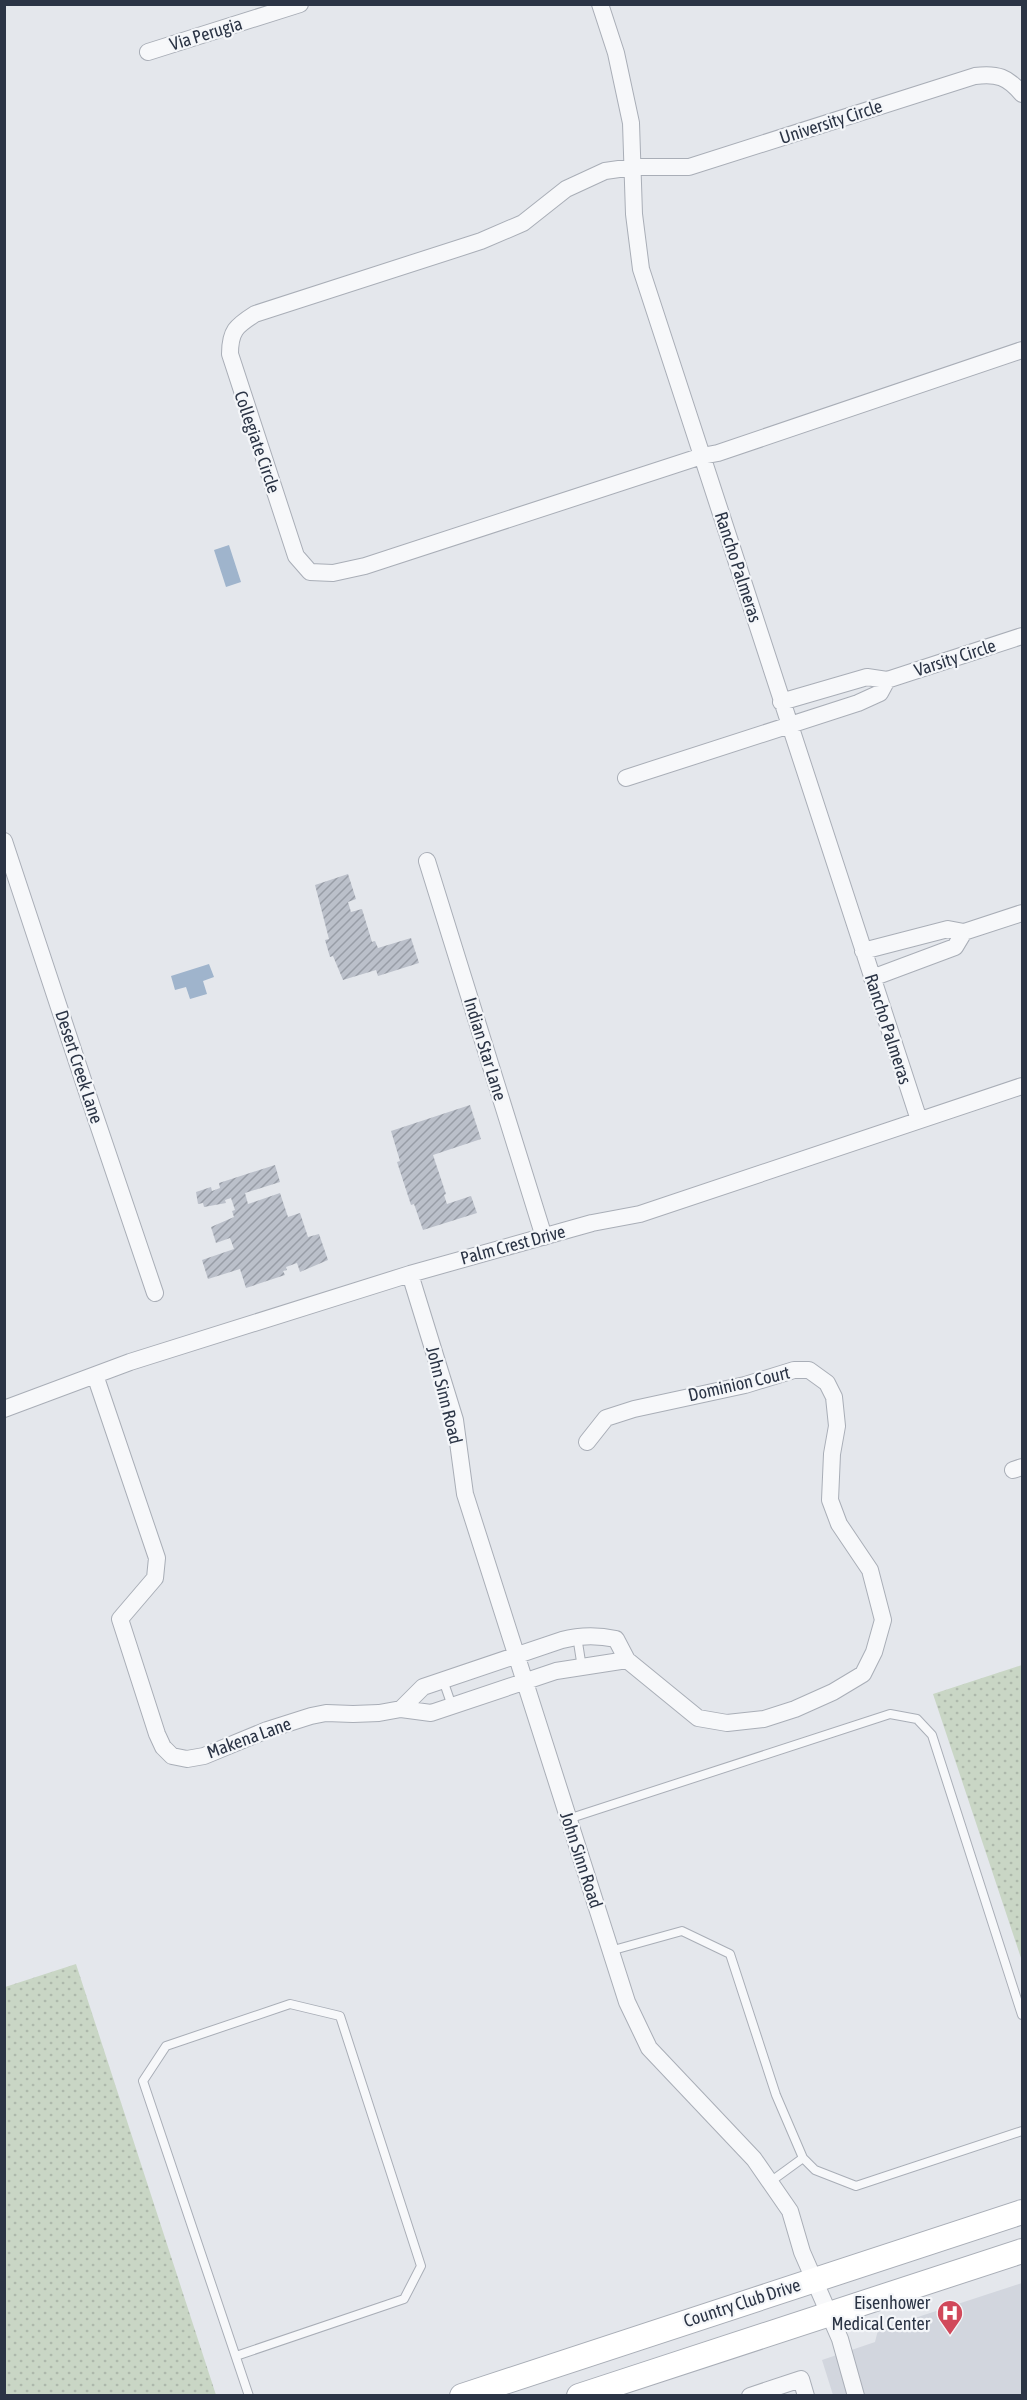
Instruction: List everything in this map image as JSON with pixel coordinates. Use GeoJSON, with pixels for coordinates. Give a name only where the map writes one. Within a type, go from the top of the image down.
{"type":"FeatureCollection","features":[{"type":"Feature","properties":{"kind":"main road","name":"Country Club Drive"},"geometry":{"type":"LineString","coordinates":[[462,2396],[1023,2212]]}},
{"type":"Feature","properties":{"kind":"main road","name":"Country Club Drive"},"geometry":{"type":"LineString","coordinates":[[579,2396],[1023,2251]]}},
{"type":"Feature","properties":{"kind":"street","name":"Via Perugia"},"geometry":{"type":"LineString","coordinates":[[147,52],[300,4]]}},
{"type":"Feature","properties":{"kind":"street","name":"Rancho Palmeras"},"geometry":{"type":"LineString","coordinates":[[600,4],[616,53],[631,123],[634,214],[641,269],[919,1120]]}},
{"type":"Feature","properties":{"kind":"street","name":"University Circle"},"geometry":{"type":"LineString","coordinates":[[633,167],[689,167],[975,76],[990,74],[1012,81],[1023,94]]}},
{"type":"Feature","properties":{"kind":"street","name":"Collegiate Circle"},"geometry":{"type":"LineString","coordinates":[[633,167],[605,171],[566,189],[523,223],[481,241],[255,314],[241,323],[230,336],[230,354],[296,556],[310,572],[333,573],[365,566],[702,456]]}},
{"type":"Feature","properties":{"kind":"street"},"geometry":{"type":"LineString","coordinates":[[702,456],[1023,350]]}},
{"type":"Feature","properties":{"kind":"street","name":"Varsity Circle"},"geometry":{"type":"LineString","coordinates":[[781,702],[867,677],[887,680],[1023,636]]}},
{"type":"Feature","properties":{"kind":"street","name":"Varsity Circle"},"geometry":{"type":"LineString","coordinates":[[626,778],[849,705],[880,693],[887,680]]}},
{"type":"Feature","properties":{"kind":"street"},"geometry":{"type":"LineString","coordinates":[[843,684],[849,705]]}},
{"type":"Feature","properties":{"kind":"street","name":"Desert Creek Lane"},"geometry":{"type":"LineString","coordinates":[[4,841],[155,1293]]}},
{"type":"Feature","properties":{"kind":"street","name":"Indian Star Lane"},"geometry":{"type":"LineString","coordinates":[[427,861],[544,1237]]}},
{"type":"Feature","properties":{"kind":"street"},"geometry":{"type":"LineString","coordinates":[[863,951],[948,929],[964,932],[1023,913]]}},
{"type":"Feature","properties":{"kind":"street"},"geometry":{"type":"LineString","coordinates":[[872,978],[955,947],[964,932]]}},
{"type":"Feature","properties":{"kind":"street"},"geometry":{"type":"LineString","coordinates":[[923,936],[930,956]]}},
{"type":"Feature","properties":{"kind":"street","name":"Palm Crest Drive"},"geometry":{"type":"LineString","coordinates":[[4,1408],[95,1375],[410,1274],[544,1237],[640,1214],[1023,1086]]}},
{"type":"Feature","properties":{"kind":"street","name":"John Sinn Road"},"geometry":{"type":"LineString","coordinates":[[410,1274],[455,1420],[465,1494],[627,2002],[649,2048],[754,2159],[790,2211],[802,2252],[840,2339],[856,2396]]}},
{"type":"Feature","properties":{"kind":"street","name":"Dominion Court"},"geometry":{"type":"LineString","coordinates":[[516,1656],[578,1636],[600,1635],[616,1639],[627,1660],[698,1718],[727,1723],[764,1719],[833,1692],[863,1674],[874,1652],[884,1620],[870,1570],[838,1524],[830,1500],[832,1454],[837,1426],[834,1397],[827,1383],[809,1370],[794,1370],[745,1385],[634,1409],[606,1418],[587,1442]]}},
{"type":"Feature","properties":{"kind":"street","name":"Makena Lane"},"geometry":{"type":"LineString","coordinates":[[95,1375],[157,1558],[155,1578],[120,1619],[157,1734],[163,1747],[172,1756],[187,1759],[204,1756],[267,1730],[326,1713],[354,1714],[401,1708],[431,1713],[524,1683]]}},
{"type":"Feature","properties":{"kind":"street"},"geometry":{"type":"LineString","coordinates":[[401,1708],[423,1687],[516,1656]]}},
{"type":"Feature","properties":{"kind":"street"},"geometry":{"type":"LineString","coordinates":[[524,1683],[556,1671],[627,1660]]}},
{"type":"Feature","properties":{"kind":"street"},"geometry":{"type":"LineString","coordinates":[[750,2396],[801,2379],[806,2396]]}},
{"type":"Feature","properties":{"kind":"lane"},"geometry":{"type":"LineString","coordinates":[[578,1636],[582,1668]]}},
{"type":"Feature","properties":{"kind":"lane"},"geometry":{"type":"LineString","coordinates":[[443,1680],[452,1706]]}},
{"type":"Feature","properties":{"kind":"lane"},"geometry":{"type":"LineString","coordinates":[[567,1819],[890,1714],[917,1719],[932,1735],[1023,2015]]}},
{"type":"Feature","properties":{"kind":"lane"},"geometry":{"type":"LineString","coordinates":[[610,1951],[682,1931],[730,1953],[776,2095],[803,2158],[815,2170],[856,2186],[1023,2131]]}},
{"type":"Feature","properties":{"kind":"lane"},"geometry":{"type":"LineString","coordinates":[[236,2356],[404,2299],[421,2266],[340,2016],[290,2004],[166,2046],[143,2081],[249,2396]]}},
{"type":"Feature","properties":{"kind":"lane"},"geometry":{"type":"LineString","coordinates":[[770,2182],[803,2158]]}},
{"type":"Feature","properties":{"kind":"shaded area","name":"Eisenhower Medical Center"},"geometry":{"type":"Polygon","coordinates":[[[1022,2283],[1022,2395],[833,2395],[822,2360],[875,2342],[878,2330],[1022,2283]]]}},
{"type":"Feature","properties":{"kind":"green space"},"geometry":{"type":"Polygon","coordinates":[[[1022,1665],[1022,1961],[933,1694],[1022,1665]]]}},
{"type":"Feature","properties":{"kind":"green space"},"geometry":{"type":"Polygon","coordinates":[[[76,1964],[216,2395],[5,2395],[5,1987],[76,1964]]]}},
{"type":"Feature","properties":{"kind":"water"},"geometry":{"type":"Polygon","coordinates":[[[229,545],[241,582],[226,587],[214,550],[229,545]]]}},
{"type":"Feature","properties":{"kind":"water"},"geometry":{"type":"Polygon","coordinates":[[[209,964],[214,977],[203,981],[207,994],[190,999],[186,987],[175,990],[171,976],[209,964]]]}},
{"type":"Feature","properties":{"kind":"building"},"geometry":{"type":"Polygon","coordinates":[[[348,874],[356,899],[348,902],[351,912],[362,909],[372,942],[375,941],[378,948],[411,938],[419,963],[378,976],[376,970],[343,980],[333,956],[330,957],[325,940],[329,939],[315,885],[348,874]]]}},
{"type":"Feature","properties":{"kind":"building"},"geometry":{"type":"Polygon","coordinates":[[[470,1105],[481,1139],[433,1155],[447,1204],[471,1196],[477,1213],[423,1230],[414,1204],[411,1205],[397,1162],[400,1161],[391,1131],[470,1105]]]}},
{"type":"Feature","properties":{"kind":"building"},"geometry":{"type":"Polygon","coordinates":[[[275,1165],[280,1182],[245,1193],[248,1204],[280,1193],[288,1217],[300,1213],[308,1237],[319,1234],[328,1260],[300,1272],[297,1263],[286,1267],[287,1270],[283,1271],[285,1275],[246,1288],[240,1269],[208,1279],[202,1260],[234,1249],[230,1238],[216,1243],[211,1227],[234,1217],[232,1211],[235,1210],[231,1198],[225,1200],[226,1203],[204,1207],[203,1203],[198,1204],[196,1192],[211,1187],[212,1191],[220,1188],[219,1183],[275,1165]]]}},
{"type":"Feature","properties":{"kind":"place","name":"Eisenhower Medical Center"},"geometry":{"type":"Point","coordinates":[950,2336]}}]}
